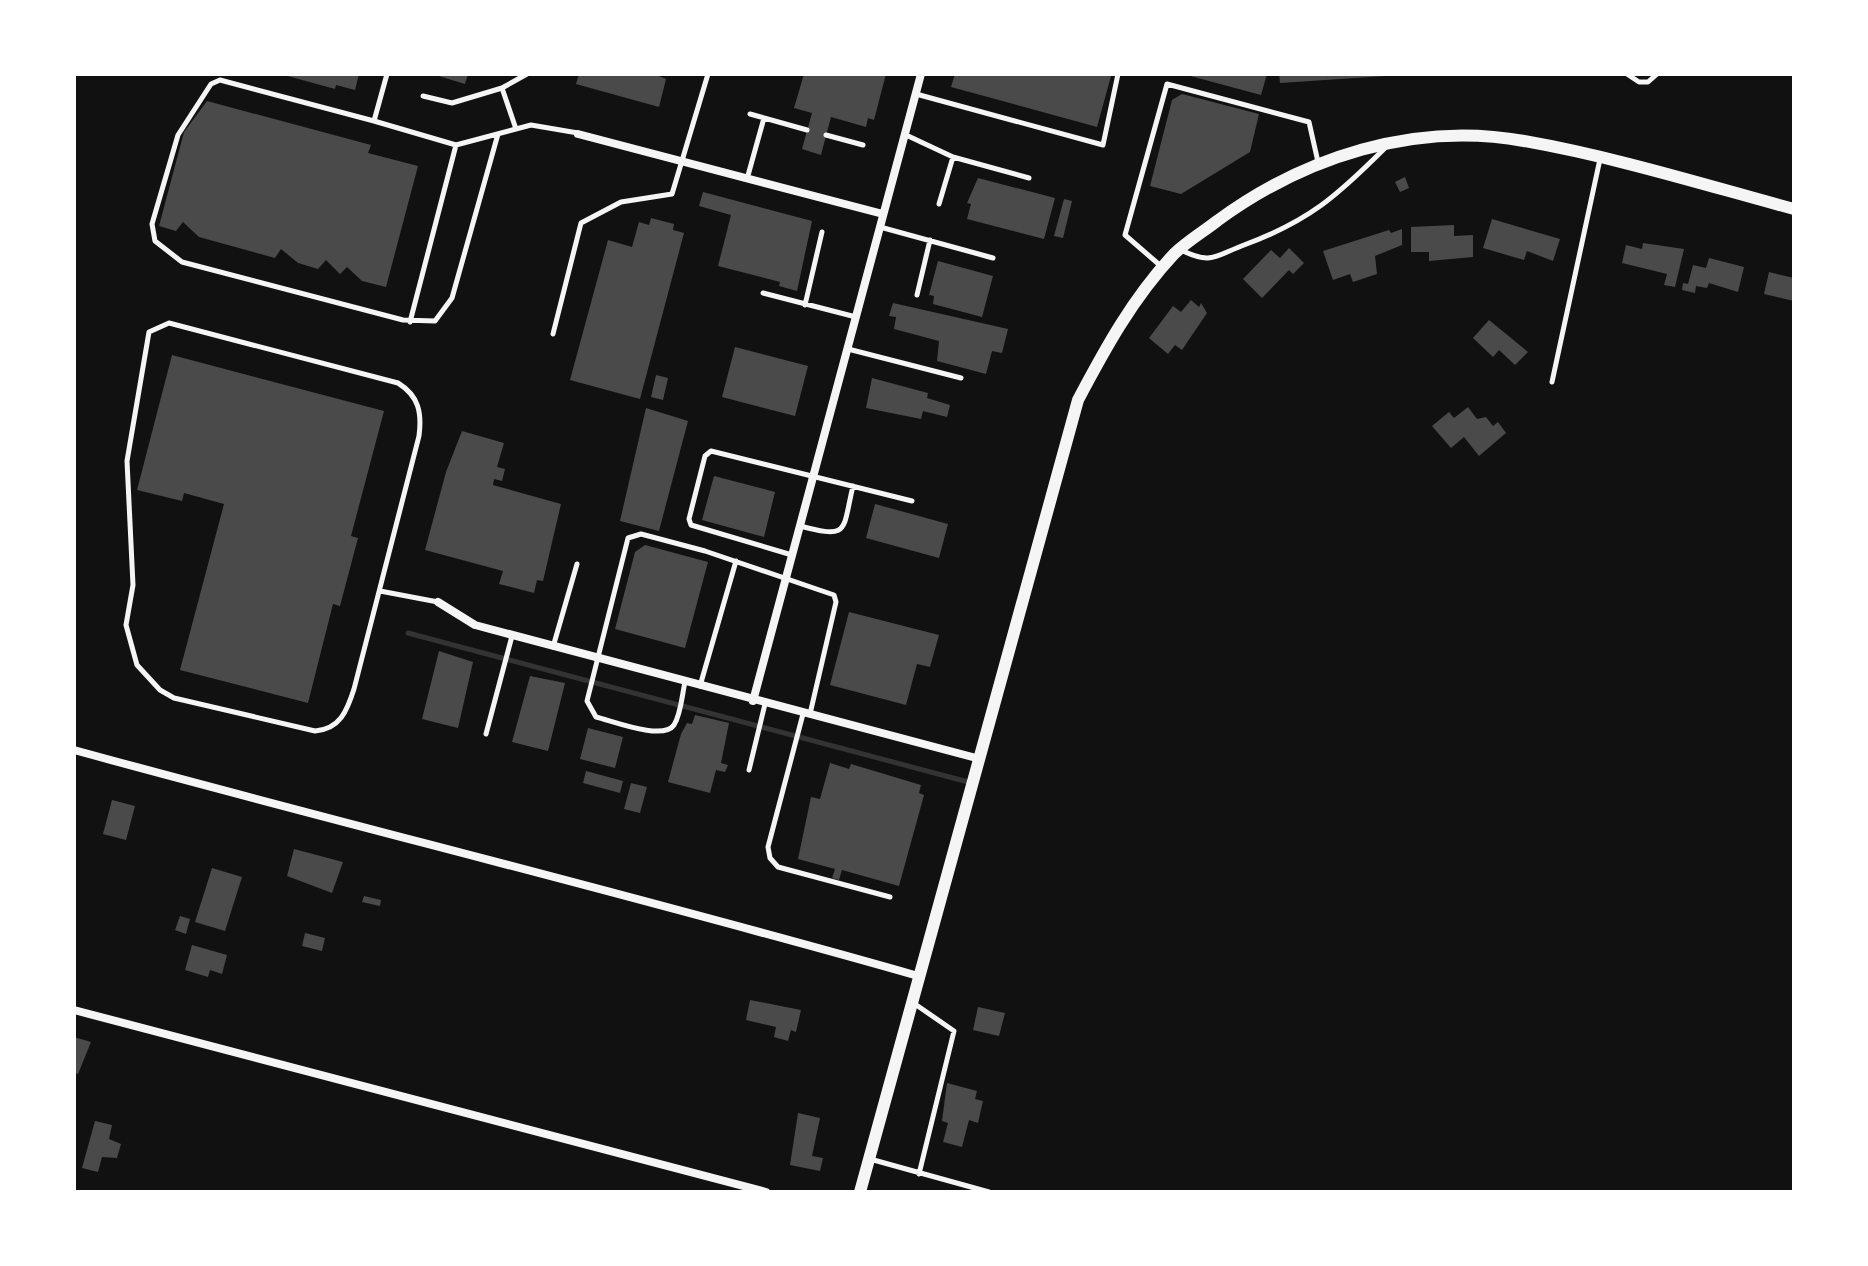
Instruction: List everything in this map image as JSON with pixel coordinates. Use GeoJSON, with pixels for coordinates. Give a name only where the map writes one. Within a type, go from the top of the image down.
{"type":"FeatureCollection","features":[{"type":"Feature","properties":{"kind":"street"},"geometry":{"type":"LineString","coordinates":[[753,701],[921,74]]}},
{"type":"Feature","properties":{"kind":"street"},"geometry":{"type":"LineString","coordinates":[[578,134],[883,214]]}},
{"type":"Feature","properties":{"kind":"street"},"geometry":{"type":"LineString","coordinates":[[860,1192],[1078,400],[1120,320],[1180,249],[1257,192],[1318,163],[1388,144],[1442,137],[1522,140],[1794,209]]}},
{"type":"Feature","properties":{"kind":"street"},"geometry":{"type":"LineString","coordinates":[[438,602],[475,625],[512,636],[980,759]]}},
{"type":"Feature","properties":{"kind":"street"},"geometry":{"type":"LineString","coordinates":[[74,750],[354,827],[653,900],[918,976]]}},
{"type":"Feature","properties":{"kind":"street"},"geometry":{"type":"LineString","coordinates":[[74,1010],[766,1192]]}},
{"type":"Feature","properties":{"kind":"lane"},"geometry":{"type":"LineString","coordinates":[[374,121],[387,74]]}},
{"type":"Feature","properties":{"kind":"lane"},"geometry":{"type":"LineString","coordinates":[[423,96],[452,103],[502,88],[527,74]]}},
{"type":"Feature","properties":{"kind":"lane"},"geometry":{"type":"LineString","coordinates":[[553,334],[581,223],[621,202],[672,194],[708,74]]}},
{"type":"Feature","properties":{"kind":"lane"},"geometry":{"type":"LineString","coordinates":[[916,94],[1103,145],[1118,74]]}},
{"type":"Feature","properties":{"kind":"lane"},"geometry":{"type":"LineString","coordinates":[[1627,74],[1639,82],[1648,82],[1657,74]]}},
{"type":"Feature","properties":{"kind":"lane"},"geometry":{"type":"LineString","coordinates":[[498,134],[452,298],[435,321],[410,322],[182,262],[155,241],[152,224],[178,135],[211,84],[220,77],[456,145],[531,125],[578,134]]}},
{"type":"Feature","properties":{"kind":"lane"},"geometry":{"type":"LineString","coordinates":[[1163,268],[1125,235],[1167,84],[1309,122],[1318,163]]}},
{"type":"Feature","properties":{"kind":"lane"},"geometry":{"type":"LineString","coordinates":[[502,88],[516,129]]}},
{"type":"Feature","properties":{"kind":"lane"},"geometry":{"type":"LineString","coordinates":[[750,114],[807,130]]}},
{"type":"Feature","properties":{"kind":"lane"},"geometry":{"type":"LineString","coordinates":[[747,179],[764,118]]}},
{"type":"Feature","properties":{"kind":"lane"},"geometry":{"type":"LineString","coordinates":[[905,134],[953,157],[1029,178]]}},
{"type":"Feature","properties":{"kind":"lane"},"geometry":{"type":"LineString","coordinates":[[826,135],[863,145]]}},
{"type":"Feature","properties":{"kind":"lane"},"geometry":{"type":"LineString","coordinates":[[1180,249],[1198,259],[1215,259],[1276,234],[1310,216],[1388,144]]}},
{"type":"Feature","properties":{"kind":"lane"},"geometry":{"type":"LineString","coordinates":[[410,322],[456,145]]}},
{"type":"Feature","properties":{"kind":"lane"},"geometry":{"type":"LineString","coordinates":[[939,204],[953,157]]}},
{"type":"Feature","properties":{"kind":"lane"},"geometry":{"type":"LineString","coordinates":[[1552,382],[1600,158]]}},
{"type":"Feature","properties":{"kind":"lane"},"geometry":{"type":"LineString","coordinates":[[880,227],[993,258]]}},
{"type":"Feature","properties":{"kind":"lane"},"geometry":{"type":"LineString","coordinates":[[805,305],[822,232]]}},
{"type":"Feature","properties":{"kind":"lane"},"geometry":{"type":"LineString","coordinates":[[917,295],[930,240]]}},
{"type":"Feature","properties":{"kind":"lane"},"geometry":{"type":"LineString","coordinates":[[763,293],[856,317]]}},
{"type":"Feature","properties":{"kind":"lane"},"geometry":{"type":"LineString","coordinates":[[169,323],[390,380],[410,393],[420,411],[419,436],[380,591],[349,704],[335,726],[325,730],[315,731],[174,698],[148,679],[137,665],[126,625],[133,585],[126,490],[129,433],[149,332],[169,323]]}},
{"type":"Feature","properties":{"kind":"lane"},"geometry":{"type":"LineString","coordinates":[[847,348],[961,378]]}},
{"type":"Feature","properties":{"kind":"lane"},"geometry":{"type":"LineString","coordinates":[[792,555],[697,529],[689,519],[705,456],[711,451],[912,501]]}},
{"type":"Feature","properties":{"kind":"lane"},"geometry":{"type":"LineString","coordinates":[[800,526],[832,534],[838,532],[843,528],[853,486]]}},
{"type":"Feature","properties":{"kind":"lane"},"geometry":{"type":"LineString","coordinates":[[685,682],[675,723],[668,731],[658,733],[596,717],[587,701],[628,538],[641,534],[829,590],[836,602],[768,847],[770,858],[778,867],[890,897]]}},
{"type":"Feature","properties":{"kind":"lane"},"geometry":{"type":"LineString","coordinates":[[700,686],[736,561]]}},
{"type":"Feature","properties":{"kind":"lane"},"geometry":{"type":"LineString","coordinates":[[553,647],[577,564]]}},
{"type":"Feature","properties":{"kind":"lane"},"geometry":{"type":"LineString","coordinates":[[380,591],[438,602]]}},
{"type":"Feature","properties":{"kind":"lane"},"geometry":{"type":"LineString","coordinates":[[486,734],[512,636]]}},
{"type":"Feature","properties":{"kind":"lane"},"geometry":{"type":"LineString","coordinates":[[749,770],[765,704]]}},
{"type":"Feature","properties":{"kind":"lane"},"geometry":{"type":"LineString","coordinates":[[911,1002],[954,1031],[919,1174]]}},
{"type":"Feature","properties":{"kind":"lane"},"geometry":{"type":"LineString","coordinates":[[869,1159],[989,1192]]}},
{"type":"Feature","properties":{"kind":"building"},"geometry":{"type":"Polygon","coordinates":[[[359,74],[355,90],[336,85],[335,89],[284,75],[359,74]]]}},
{"type":"Feature","properties":{"kind":"building"},"geometry":{"type":"Polygon","coordinates":[[[432,74],[468,74],[465,84],[432,74]]]}},
{"type":"Feature","properties":{"kind":"building"},"geometry":{"type":"Polygon","coordinates":[[[579,74],[654,74],[666,79],[659,107],[576,84],[579,74]]]}},
{"type":"Feature","properties":{"kind":"building"},"geometry":{"type":"Polygon","coordinates":[[[804,74],[886,74],[874,120],[868,118],[866,127],[831,117],[821,155],[802,149],[812,113],[794,108],[804,74]]]}},
{"type":"Feature","properties":{"kind":"building"},"geometry":{"type":"Polygon","coordinates":[[[955,74],[1111,76],[1097,127],[951,87],[955,74]]]}},
{"type":"Feature","properties":{"kind":"building"},"geometry":{"type":"Polygon","coordinates":[[[1183,74],[1267,74],[1261,95],[1183,74]]]}},
{"type":"Feature","properties":{"kind":"building"},"geometry":{"type":"Polygon","coordinates":[[[1279,74],[1386,74],[1386,76],[1280,83],[1279,74]]]}},
{"type":"Feature","properties":{"kind":"building"},"geometry":{"type":"Polygon","coordinates":[[[1182,94],[1259,114],[1250,152],[1181,194],[1150,186],[1172,100],[1182,94]]]}},
{"type":"Feature","properties":{"kind":"building"},"geometry":{"type":"Polygon","coordinates":[[[207,101],[371,145],[368,153],[418,166],[386,287],[362,281],[347,267],[340,274],[326,260],[318,269],[298,263],[281,249],[275,258],[199,237],[183,222],[176,231],[159,226],[184,132],[207,101]]]}},
{"type":"Feature","properties":{"kind":"building"},"geometry":{"type":"Polygon","coordinates":[[[1405,177],[1409,188],[1400,192],[1395,182],[1405,177]]]}},
{"type":"Feature","properties":{"kind":"building"},"geometry":{"type":"Polygon","coordinates":[[[978,178],[1055,198],[1044,239],[967,219],[971,204],[967,203],[978,178]]]}},
{"type":"Feature","properties":{"kind":"building"},"geometry":{"type":"Polygon","coordinates":[[[703,192],[812,221],[797,291],[779,286],[780,282],[718,266],[731,215],[699,206],[703,192]]]}},
{"type":"Feature","properties":{"kind":"building"},"geometry":{"type":"Polygon","coordinates":[[[1064,199],[1072,201],[1063,238],[1054,236],[1064,199]]]}},
{"type":"Feature","properties":{"kind":"building"},"geometry":{"type":"Polygon","coordinates":[[[651,218],[674,224],[673,230],[684,233],[640,399],[570,380],[608,240],[632,247],[639,222],[649,225],[651,218]]]}},
{"type":"Feature","properties":{"kind":"building"},"geometry":{"type":"Polygon","coordinates":[[[1492,219],[1560,239],[1553,261],[1527,251],[1524,260],[1483,248],[1492,219]]]}},
{"type":"Feature","properties":{"kind":"building"},"geometry":{"type":"Polygon","coordinates":[[[1454,225],[1454,236],[1473,235],[1473,257],[1429,261],[1429,252],[1411,252],[1411,227],[1454,225]]]}},
{"type":"Feature","properties":{"kind":"building"},"geometry":{"type":"Polygon","coordinates":[[[1402,229],[1402,245],[1375,256],[1377,274],[1353,282],[1350,274],[1333,280],[1323,251],[1389,230],[1391,233],[1402,229]]]}},
{"type":"Feature","properties":{"kind":"building"},"geometry":{"type":"Polygon","coordinates":[[[1643,243],[1684,249],[1675,287],[1664,285],[1667,274],[1622,263],[1626,245],[1642,249],[1643,243]]]}},
{"type":"Feature","properties":{"kind":"building"},"geometry":{"type":"Polygon","coordinates":[[[1289,248],[1304,263],[1293,274],[1289,270],[1262,298],[1243,279],[1271,250],[1280,258],[1289,248]]]}},
{"type":"Feature","properties":{"kind":"building"},"geometry":{"type":"Polygon","coordinates":[[[1709,258],[1744,267],[1738,292],[1709,283],[1707,288],[1696,286],[1695,293],[1682,290],[1683,283],[1688,284],[1693,265],[1706,268],[1709,258]]]}},
{"type":"Feature","properties":{"kind":"building"},"geometry":{"type":"Polygon","coordinates":[[[938,261],[993,276],[982,317],[933,304],[934,296],[929,295],[938,261]]]}},
{"type":"Feature","properties":{"kind":"building"},"geometry":{"type":"Polygon","coordinates":[[[1769,272],[1794,278],[1794,301],[1764,294],[1769,272]]]}},
{"type":"Feature","properties":{"kind":"building"},"geometry":{"type":"Polygon","coordinates":[[[1191,300],[1199,307],[1201,303],[1207,313],[1182,350],[1175,345],[1168,354],[1149,338],[1173,306],[1181,312],[1191,300]]]}},
{"type":"Feature","properties":{"kind":"building"},"geometry":{"type":"Polygon","coordinates":[[[893,303],[1008,329],[1002,353],[992,351],[986,374],[937,361],[939,341],[894,329],[896,317],[889,316],[893,303]]]}},
{"type":"Feature","properties":{"kind":"building"},"geometry":{"type":"Polygon","coordinates":[[[1489,320],[1528,352],[1515,365],[1499,350],[1493,357],[1473,338],[1489,320]]]}},
{"type":"Feature","properties":{"kind":"building"},"geometry":{"type":"Polygon","coordinates":[[[735,347],[808,366],[795,416],[722,397],[735,347]]]}},
{"type":"Feature","properties":{"kind":"building"},"geometry":{"type":"Polygon","coordinates":[[[172,355],[384,411],[351,536],[358,538],[340,606],[333,604],[308,703],[180,670],[224,504],[184,493],[182,501],[137,490],[172,355]]]}},
{"type":"Feature","properties":{"kind":"building"},"geometry":{"type":"Polygon","coordinates":[[[656,375],[668,378],[663,400],[651,397],[656,375]]]}},
{"type":"Feature","properties":{"kind":"building"},"geometry":{"type":"Polygon","coordinates":[[[872,378],[928,393],[927,398],[950,405],[947,417],[923,411],[921,419],[866,408],[872,378]]]}},
{"type":"Feature","properties":{"kind":"building"},"geometry":{"type":"Polygon","coordinates":[[[1468,407],[1477,419],[1486,417],[1493,426],[1498,422],[1506,433],[1479,456],[1464,437],[1451,448],[1432,426],[1449,412],[1454,418],[1468,407]]]}},
{"type":"Feature","properties":{"kind":"building"},"geometry":{"type":"Polygon","coordinates":[[[646,408],[688,421],[659,531],[620,521],[646,408]]]}},
{"type":"Feature","properties":{"kind":"building"},"geometry":{"type":"Polygon","coordinates":[[[462,431],[504,443],[497,467],[505,469],[502,481],[494,479],[493,485],[561,504],[543,581],[537,580],[534,593],[499,584],[503,571],[425,550],[446,472],[462,431]]]}},
{"type":"Feature","properties":{"kind":"building"},"geometry":{"type":"Polygon","coordinates":[[[714,476],[775,492],[764,537],[702,520],[714,476]]]}},
{"type":"Feature","properties":{"kind":"building"},"geometry":{"type":"Polygon","coordinates":[[[875,504],[948,524],[939,558],[866,538],[875,504]]]}},
{"type":"Feature","properties":{"kind":"building"},"geometry":{"type":"Polygon","coordinates":[[[645,545],[708,562],[685,648],[615,629],[635,552],[645,545]]]}},
{"type":"Feature","properties":{"kind":"building"},"geometry":{"type":"Polygon","coordinates":[[[849,612],[939,635],[930,667],[917,664],[906,705],[830,685],[849,612]]]}},
{"type":"Feature","properties":{"kind":"building"},"geometry":{"type":"Polygon","coordinates":[[[439,651],[473,662],[458,728],[422,719],[439,651]]]}},
{"type":"Feature","properties":{"kind":"building"},"geometry":{"type":"Polygon","coordinates":[[[530,676],[565,683],[548,751],[512,742],[530,676]]]}},
{"type":"Feature","properties":{"kind":"building"},"geometry":{"type":"Polygon","coordinates":[[[695,715],[729,723],[721,763],[728,765],[725,772],[716,770],[710,793],[668,782],[681,734],[687,723],[692,724],[695,715]]]}},
{"type":"Feature","properties":{"kind":"building"},"geometry":{"type":"Polygon","coordinates":[[[588,728],[623,737],[615,768],[580,759],[588,728]]]}},
{"type":"Feature","properties":{"kind":"building"},"geometry":{"type":"Polygon","coordinates":[[[830,763],[849,769],[851,764],[921,785],[919,793],[924,795],[899,886],[842,870],[839,880],[832,878],[835,869],[798,859],[811,797],[820,799],[830,763]]]}},
{"type":"Feature","properties":{"kind":"building"},"geometry":{"type":"Polygon","coordinates":[[[586,771],[623,781],[620,793],[583,783],[586,771]]]}},
{"type":"Feature","properties":{"kind":"building"},"geometry":{"type":"Polygon","coordinates":[[[631,783],[647,787],[640,813],[624,809],[631,783]]]}},
{"type":"Feature","properties":{"kind":"building"},"geometry":{"type":"Polygon","coordinates":[[[112,800],[135,806],[126,840],[103,834],[112,800]]]}},
{"type":"Feature","properties":{"kind":"building"},"geometry":{"type":"Polygon","coordinates":[[[294,849],[343,862],[332,893],[287,876],[294,849]]]}},
{"type":"Feature","properties":{"kind":"building"},"geometry":{"type":"Polygon","coordinates":[[[212,868],[242,877],[225,931],[195,922],[212,868]]]}},
{"type":"Feature","properties":{"kind":"building"},"geometry":{"type":"Polygon","coordinates":[[[364,896],[381,900],[380,906],[362,902],[364,896]]]}},
{"type":"Feature","properties":{"kind":"building"},"geometry":{"type":"Polygon","coordinates":[[[180,916],[190,919],[186,934],[175,930],[180,916]]]}},
{"type":"Feature","properties":{"kind":"building"},"geometry":{"type":"Polygon","coordinates":[[[305,933],[325,938],[322,951],[302,946],[305,933]]]}},
{"type":"Feature","properties":{"kind":"building"},"geometry":{"type":"Polygon","coordinates":[[[192,945],[227,955],[222,974],[210,970],[208,977],[185,970],[192,945]]]}},
{"type":"Feature","properties":{"kind":"building"},"geometry":{"type":"Polygon","coordinates":[[[750,1000],[801,1010],[796,1032],[791,1030],[788,1041],[774,1037],[776,1027],[746,1020],[750,1000]]]}},
{"type":"Feature","properties":{"kind":"building"},"geometry":{"type":"Polygon","coordinates":[[[978,1007],[1005,1013],[999,1036],[973,1030],[978,1007]]]}},
{"type":"Feature","properties":{"kind":"building"},"geometry":{"type":"Polygon","coordinates":[[[74,1037],[91,1042],[78,1074],[74,1073],[74,1037]]]}},
{"type":"Feature","properties":{"kind":"building"},"geometry":{"type":"Polygon","coordinates":[[[947,1083],[977,1091],[975,1099],[983,1101],[978,1123],[969,1120],[962,1147],[943,1142],[948,1123],[942,1121],[947,1083]]]}},
{"type":"Feature","properties":{"kind":"building"},"geometry":{"type":"Polygon","coordinates":[[[798,1113],[820,1118],[812,1156],[823,1158],[820,1171],[790,1165],[798,1113]]]}},
{"type":"Feature","properties":{"kind":"building"},"geometry":{"type":"Polygon","coordinates":[[[95,1121],[112,1125],[109,1139],[121,1144],[117,1158],[102,1157],[98,1172],[82,1168],[95,1121]]]}},
{"type":"Feature","properties":{"kind":"waterway"},"geometry":{"type":"LineString","coordinates":[[408,633],[972,783]]}}]}
